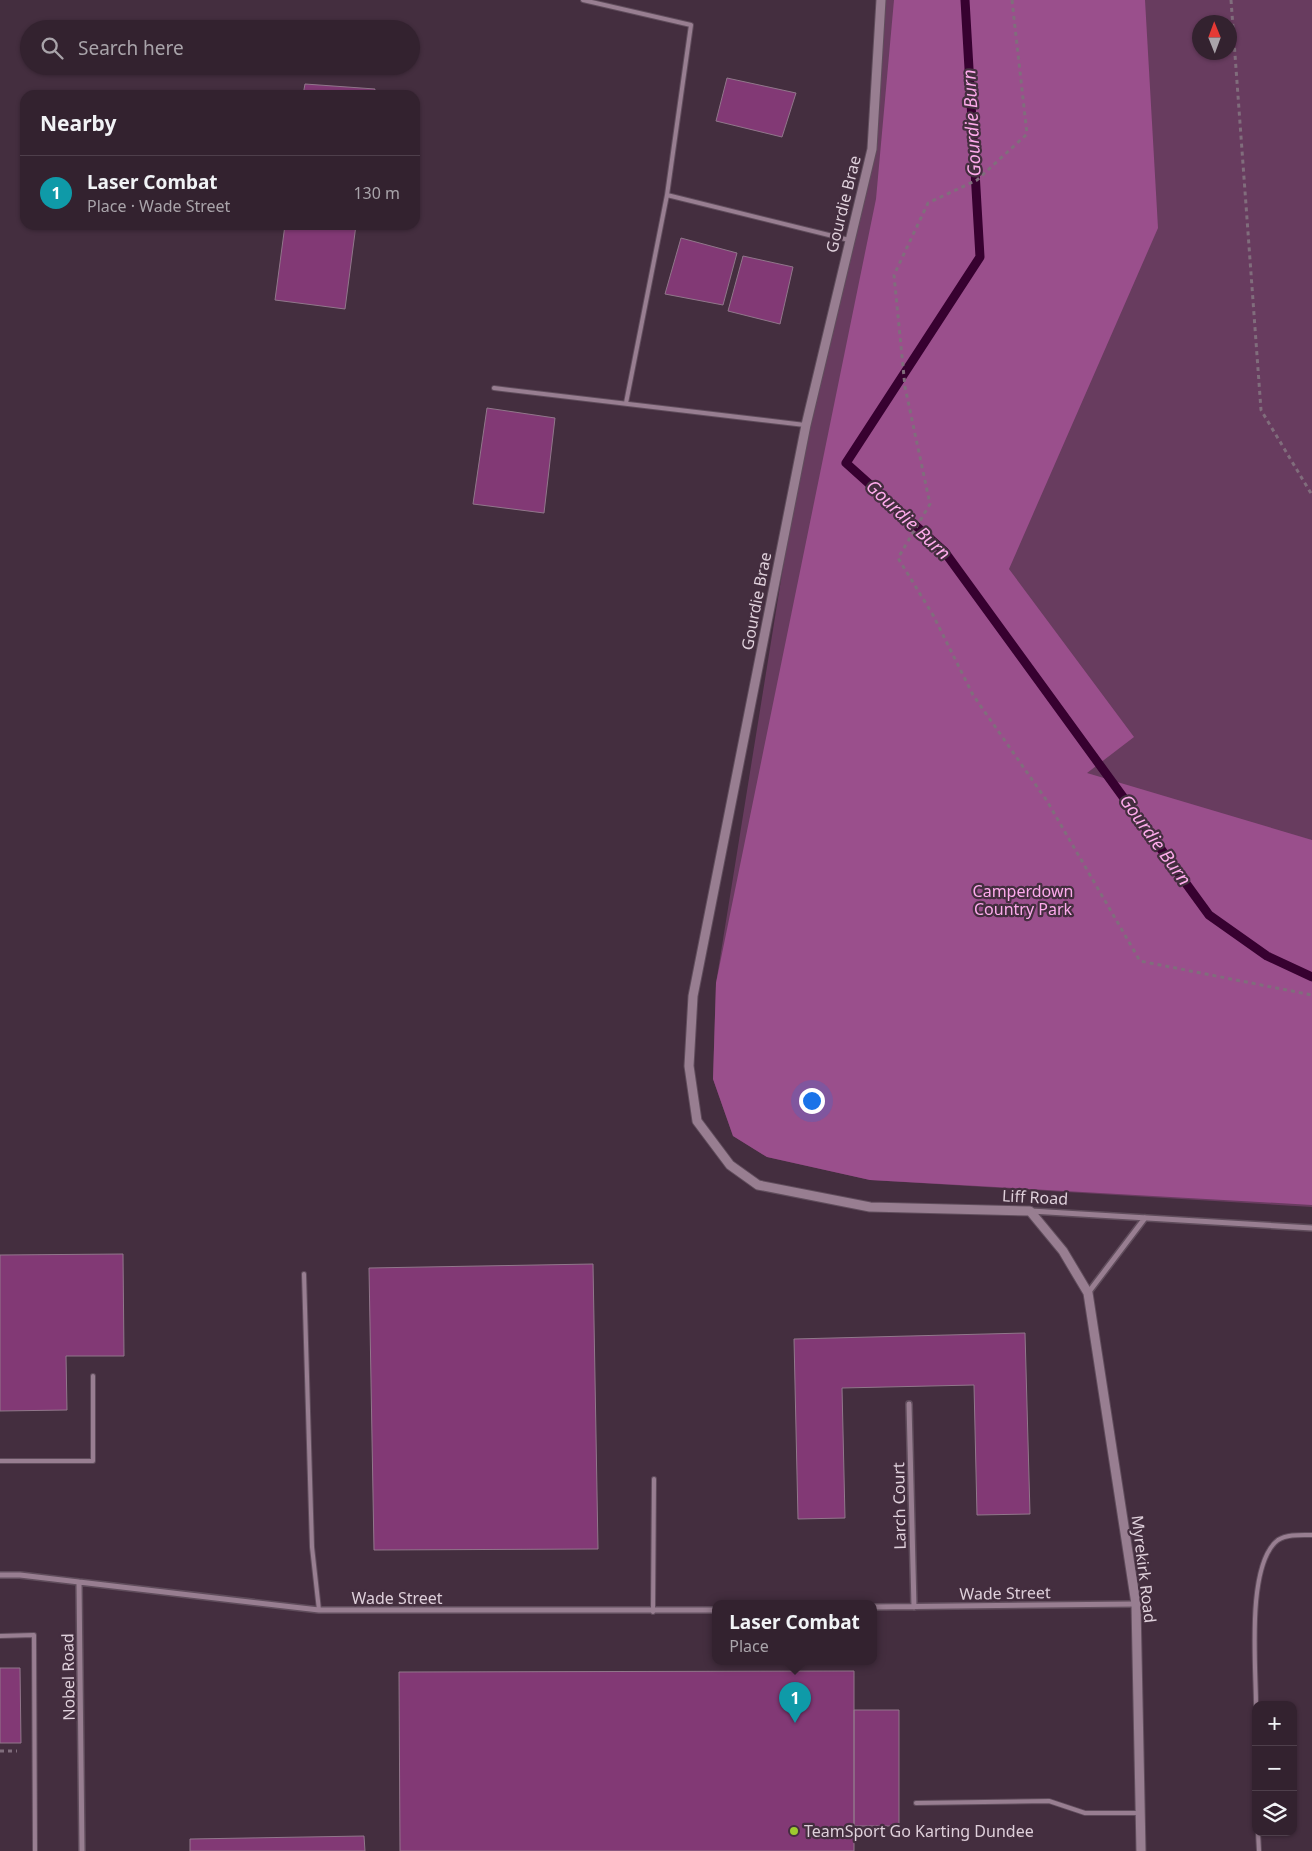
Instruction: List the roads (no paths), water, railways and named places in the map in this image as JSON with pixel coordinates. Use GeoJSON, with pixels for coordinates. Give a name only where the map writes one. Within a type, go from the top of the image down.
{"type":"FeatureCollection","features":[{"type":"Feature","properties":{"kind":"street","name":"Gourdie Brae"},"geometry":{"type":"LineString","coordinates":[[758,1185],[730,1164],[697,1121],[689,1066],[694,996],[806,425],[872,149],[882,0]]}},
{"type":"Feature","properties":{"kind":"street","name":"Liff Road"},"geometry":{"type":"LineString","coordinates":[[758,1185],[870,1207],[1030,1211],[1312,1228]]}},
{"type":"Feature","properties":{"kind":"street","name":"Myrekirk Road"},"geometry":{"type":"LineString","coordinates":[[1030,1211],[1063,1251],[1088,1293],[1136,1604],[1141,1851]]}},
{"type":"Feature","properties":{"kind":"street"},"geometry":{"type":"LineString","coordinates":[[1088,1293],[1146,1218]]}},
{"type":"Feature","properties":{"kind":"street","name":"Larch Court"},"geometry":{"type":"LineString","coordinates":[[909,1404],[914,1607]]}},
{"type":"Feature","properties":{"kind":"street"},"geometry":{"type":"LineString","coordinates":[[0,1575],[20,1575],[79,1582]]}},
{"type":"Feature","properties":{"kind":"street","name":"Wade Street"},"geometry":{"type":"LineString","coordinates":[[79,1582],[319,1610],[653,1612],[712,1610]]}},
{"type":"Feature","properties":{"kind":"street","name":"Nobel Road"},"geometry":{"type":"LineString","coordinates":[[79,1582],[82,1851]]}},
{"type":"Feature","properties":{"kind":"street","name":"Wade Street"},"geometry":{"type":"LineString","coordinates":[[877,1607],[1136,1604]]}},
{"type":"Feature","properties":{"kind":"lane"},"geometry":{"type":"LineString","coordinates":[[583,0],[690,25],[668,195],[626,403]]}},
{"type":"Feature","properties":{"kind":"lane"},"geometry":{"type":"LineString","coordinates":[[668,195],[849,240]]}},
{"type":"Feature","properties":{"kind":"lane"},"geometry":{"type":"LineString","coordinates":[[494,388],[806,425]]}},
{"type":"Feature","properties":{"kind":"lane"},"geometry":{"type":"LineString","coordinates":[[304,1274],[312,1547],[319,1610]]}},
{"type":"Feature","properties":{"kind":"lane"},"geometry":{"type":"LineString","coordinates":[[0,1461],[93,1461],[92,1376]]}},
{"type":"Feature","properties":{"kind":"lane"},"geometry":{"type":"LineString","coordinates":[[653,1612],[654,1479]]}},
{"type":"Feature","properties":{"kind":"lane"},"geometry":{"type":"LineString","coordinates":[[1256,1701],[1256,1615],[1259,1576],[1266,1555],[1279,1540],[1294,1535],[1312,1535]]}},
{"type":"Feature","properties":{"kind":"lane"},"geometry":{"type":"LineString","coordinates":[[0,1636],[34,1635],[35,1851]]}},
{"type":"Feature","properties":{"kind":"lane"},"geometry":{"type":"LineString","coordinates":[[916,1803],[1049,1801],[1085,1813],[1140,1813]]}},
{"type":"Feature","properties":{"kind":"lane"},"geometry":{"type":"LineString","coordinates":[[1258,1836],[1259,1851]]}},
{"type":"Feature","properties":{"kind":"waterway","name":"Gourdie Burn"},"geometry":{"type":"LineString","coordinates":[[965,0],[980,257],[846,463],[944,551],[1209,915],[1267,956],[1312,977]]}},
{"type":"Feature","properties":{"kind":"place","name":"Laser Combat"},"geometry":{"type":"Point","coordinates":[795,1723]}},
{"type":"Feature","properties":{"kind":"place","name":"TeamSport Go Karting Dundee"},"geometry":{"type":"Point","coordinates":[794,1831]}},
{"type":"Feature","properties":{"kind":"park label","name":"Camperdown Country Park"},"geometry":{"type":"Point","coordinates":[1023,900]}}]}
